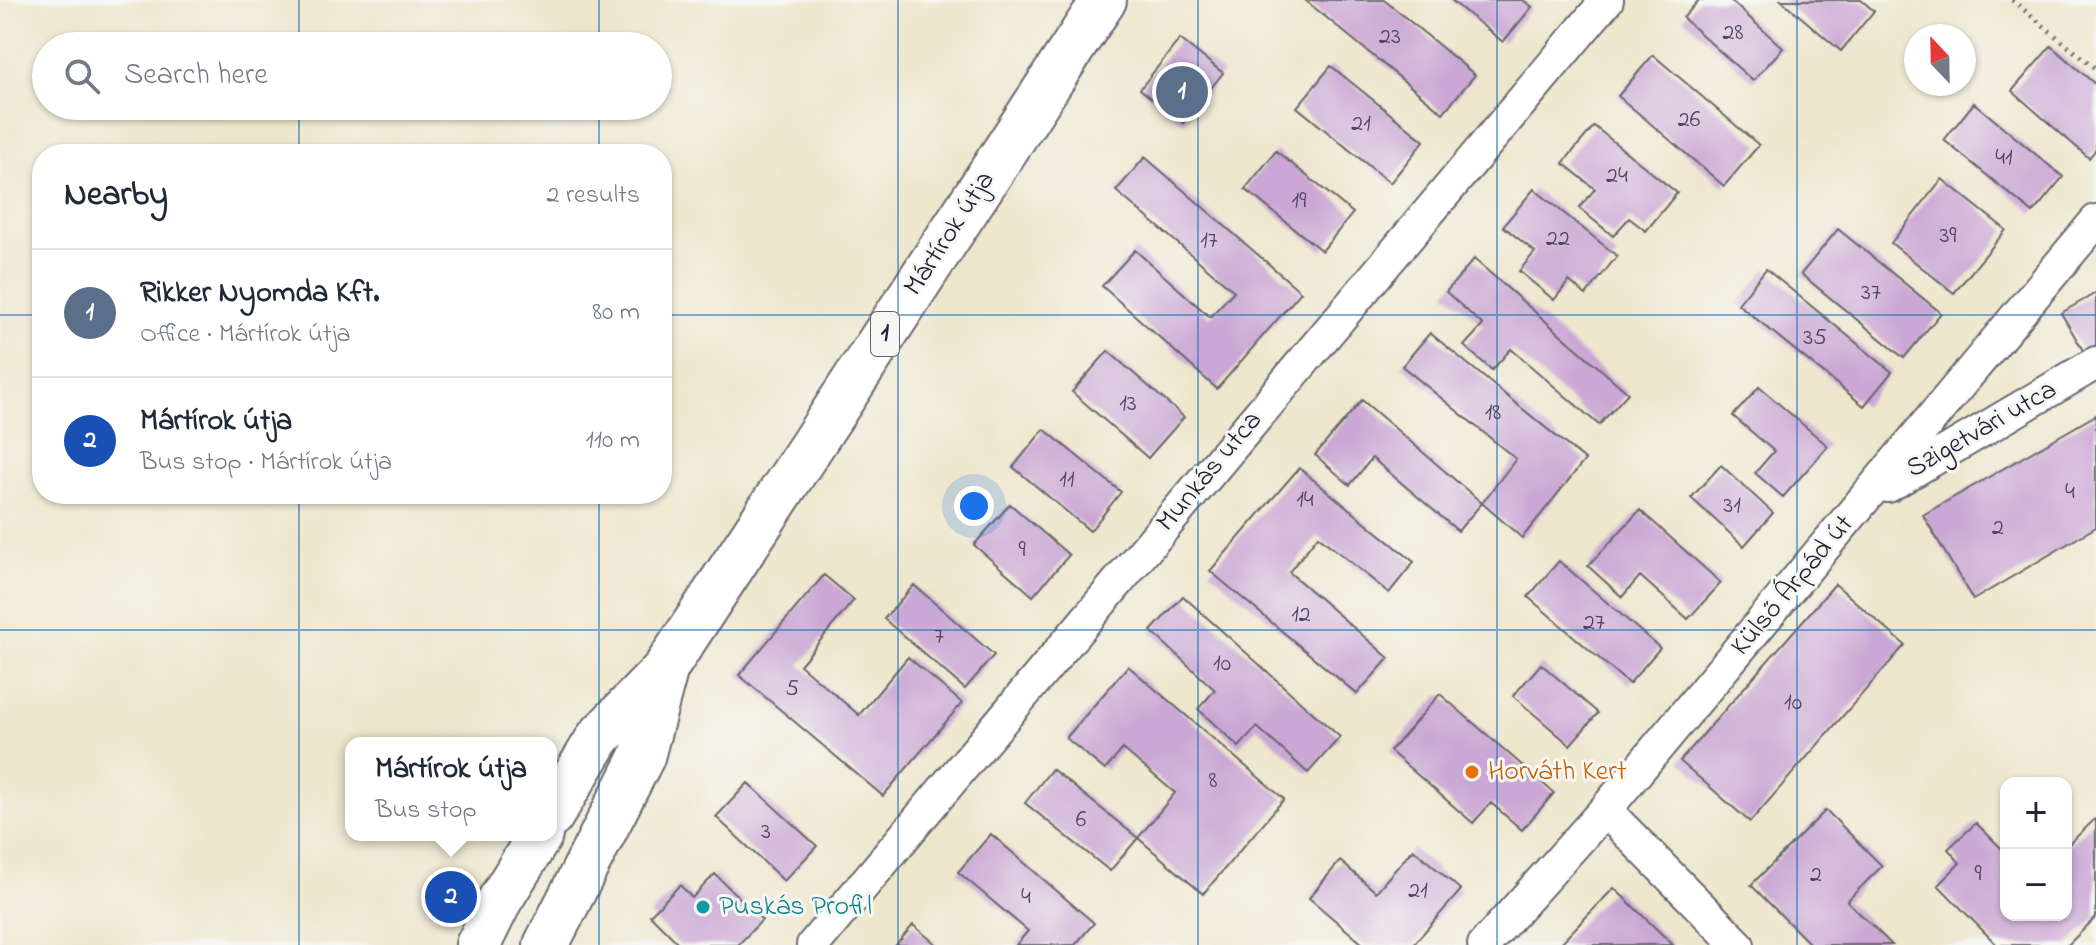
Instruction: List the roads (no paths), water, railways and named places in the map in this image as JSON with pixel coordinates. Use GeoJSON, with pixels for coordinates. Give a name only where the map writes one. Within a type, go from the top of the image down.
{"type":"FeatureCollection","features":[{"type":"Feature","properties":{"kind":"main road","name":"Mártírok útja"},"geometry":{"type":"LineString","coordinates":[[557,806],[599,737],[665,669],[1104,0]]}},
{"type":"Feature","properties":{"kind":"main road","name":"Mártírok útja"},"geometry":{"type":"LineString","coordinates":[[546,945],[642,757],[665,669]]}},
{"type":"Feature","properties":{"kind":"main road"},"geometry":{"type":"LineString","coordinates":[[478,945],[500,900],[536,841]]}},
{"type":"Feature","properties":{"kind":"street","name":"Munkás utca"},"geometry":{"type":"LineString","coordinates":[[813,945],[1607,0]]}},
{"type":"Feature","properties":{"kind":"street","name":"Külső Árpád út"},"geometry":{"type":"LineString","coordinates":[[1484,945],[1605,810],[2096,221]]}},
{"type":"Feature","properties":{"kind":"street","name":"Szigetvári utca"},"geometry":{"type":"LineString","coordinates":[[1868,498],[2096,363]]}},
{"type":"Feature","properties":{"kind":"street"},"geometry":{"type":"LineString","coordinates":[[1605,810],[1738,945]]}},
{"type":"Feature","properties":{"kind":"place","name":"Rikker Nyomda Kft."},"geometry":{"type":"Point","coordinates":[1182,92]}},
{"type":"Feature","properties":{"kind":"place","name":"Horváth Kert"},"geometry":{"type":"Point","coordinates":[1472,772]}},
{"type":"Feature","properties":{"kind":"place","name":"Mártírok útja"},"geometry":{"type":"Point","coordinates":[451,897]}},
{"type":"Feature","properties":{"kind":"place","name":"Puskás Profil"},"geometry":{"type":"Point","coordinates":[703,907]}}]}
